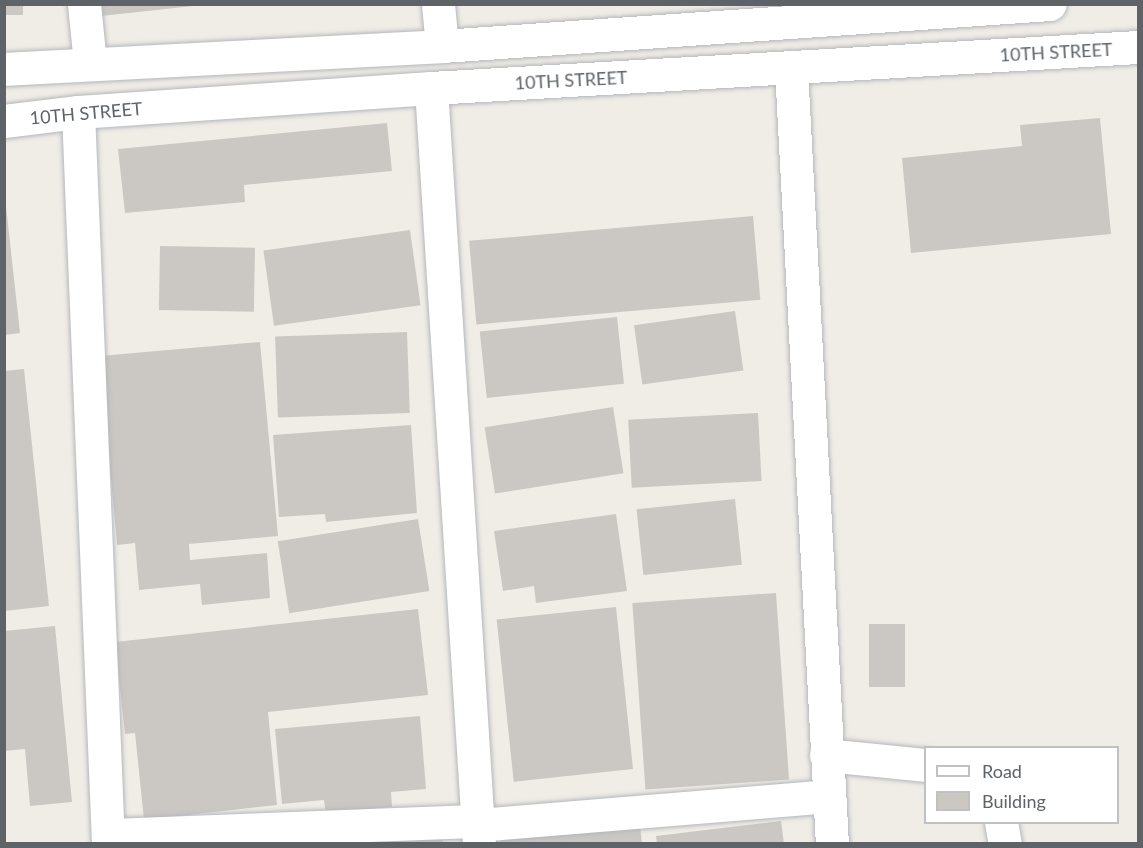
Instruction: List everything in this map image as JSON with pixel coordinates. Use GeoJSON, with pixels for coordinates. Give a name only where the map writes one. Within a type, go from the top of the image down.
{"type":"FeatureCollection","features":[{"type":"Feature","properties":{"kind":"street"},"geometry":{"type":"LineString","coordinates":[[84,4],[90,63]]}},
{"type":"Feature","properties":{"kind":"street"},"geometry":{"type":"LineString","coordinates":[[438,4],[442,46]]}},
{"type":"Feature","properties":{"kind":"street"},"geometry":{"type":"LineString","coordinates":[[4,69],[442,46],[807,13],[1050,4]]}},
{"type":"Feature","properties":{"kind":"street","name":"10TH STREET"},"geometry":{"type":"LineString","coordinates":[[4,121],[78,112],[431,88],[1138,47]]}},
{"type":"Feature","properties":{"kind":"street"},"geometry":{"type":"LineString","coordinates":[[791,68],[831,843]]}},
{"type":"Feature","properties":{"kind":"street"},"geometry":{"type":"LineString","coordinates":[[431,88],[478,830]]}},
{"type":"Feature","properties":{"kind":"street"},"geometry":{"type":"LineString","coordinates":[[78,112],[108,839],[478,830],[829,796]]}},
{"type":"Feature","properties":{"kind":"street"},"geometry":{"type":"LineString","coordinates":[[826,755],[924,765]]}},
{"type":"Feature","properties":{"kind":"street"},"geometry":{"type":"LineString","coordinates":[[1001,824],[1005,843]]}},
{"type":"Feature","properties":{"kind":"building"},"geometry":{"type":"Polygon","coordinates":[[[4,4],[23,4],[23,15],[4,15],[4,4]]]}},
{"type":"Feature","properties":{"kind":"building"},"geometry":{"type":"Polygon","coordinates":[[[90,4],[193,4],[193,6],[92,17],[90,4]]]}},
{"type":"Feature","properties":{"kind":"building"},"geometry":{"type":"Polygon","coordinates":[[[1100,118],[1111,234],[911,253],[902,158],[1022,146],[1020,125],[1100,118]]]}},
{"type":"Feature","properties":{"kind":"building"},"geometry":{"type":"Polygon","coordinates":[[[387,123],[392,171],[244,185],[245,202],[125,213],[118,149],[387,123]]]}},
{"type":"Feature","properties":{"kind":"building"},"geometry":{"type":"Polygon","coordinates":[[[4,188],[20,333],[4,335],[4,188]]]}},
{"type":"Feature","properties":{"kind":"building"},"geometry":{"type":"Polygon","coordinates":[[[753,216],[760,300],[476,325],[469,241],[753,216]]]}},
{"type":"Feature","properties":{"kind":"building"},"geometry":{"type":"Polygon","coordinates":[[[410,230],[421,305],[274,326],[263,251],[410,230]]]}},
{"type":"Feature","properties":{"kind":"building"},"geometry":{"type":"Polygon","coordinates":[[[160,246],[255,248],[254,312],[159,310],[160,246]]]}},
{"type":"Feature","properties":{"kind":"building"},"geometry":{"type":"Polygon","coordinates":[[[735,311],[743,370],[642,385],[634,325],[735,311]]]}},
{"type":"Feature","properties":{"kind":"building"},"geometry":{"type":"Polygon","coordinates":[[[617,317],[624,384],[487,398],[480,331],[617,317]]]}},
{"type":"Feature","properties":{"kind":"building"},"geometry":{"type":"Polygon","coordinates":[[[407,332],[410,413],[278,418],[275,337],[407,332]]]}},
{"type":"Feature","properties":{"kind":"building"},"geometry":{"type":"Polygon","coordinates":[[[260,342],[278,536],[189,544],[190,560],[267,553],[270,598],[202,605],[200,584],[139,590],[135,543],[117,545],[100,356],[260,342]]]}},
{"type":"Feature","properties":{"kind":"building"},"geometry":{"type":"Polygon","coordinates":[[[24,369],[49,606],[4,611],[4,371],[24,369]]]}},
{"type":"Feature","properties":{"kind":"building"},"geometry":{"type":"Polygon","coordinates":[[[613,407],[623,473],[495,494],[485,427],[613,407]]]}},
{"type":"Feature","properties":{"kind":"building"},"geometry":{"type":"Polygon","coordinates":[[[758,413],[762,481],[632,488],[628,420],[758,413]]]}},
{"type":"Feature","properties":{"kind":"building"},"geometry":{"type":"Polygon","coordinates":[[[411,425],[417,513],[326,522],[325,514],[279,517],[273,435],[411,425]]]}},
{"type":"Feature","properties":{"kind":"building"},"geometry":{"type":"Polygon","coordinates":[[[735,499],[742,565],[643,575],[637,509],[735,499]]]}},
{"type":"Feature","properties":{"kind":"building"},"geometry":{"type":"Polygon","coordinates":[[[616,514],[627,591],[536,603],[534,586],[503,591],[494,531],[616,514]]]}},
{"type":"Feature","properties":{"kind":"building"},"geometry":{"type":"Polygon","coordinates":[[[418,519],[429,591],[289,613],[278,541],[418,519]]]}},
{"type":"Feature","properties":{"kind":"building"},"geometry":{"type":"Polygon","coordinates":[[[776,593],[789,780],[645,790],[632,603],[776,593]]]}},
{"type":"Feature","properties":{"kind":"building"},"geometry":{"type":"Polygon","coordinates":[[[616,607],[633,769],[514,782],[497,620],[616,607]]]}},
{"type":"Feature","properties":{"kind":"building"},"geometry":{"type":"Polygon","coordinates":[[[418,609],[428,695],[268,712],[277,805],[144,820],[135,733],[125,734],[115,642],[418,609]]]}},
{"type":"Feature","properties":{"kind":"building"},"geometry":{"type":"Polygon","coordinates":[[[869,624],[905,624],[905,687],[869,687],[869,624]]]}},
{"type":"Feature","properties":{"kind":"building"},"geometry":{"type":"Polygon","coordinates":[[[55,626],[72,802],[30,806],[25,749],[4,751],[4,631],[55,626]]]}},
{"type":"Feature","properties":{"kind":"building"},"geometry":{"type":"Polygon","coordinates":[[[420,716],[426,789],[391,792],[392,807],[326,813],[324,800],[282,804],[275,729],[420,716]]]}},
{"type":"Feature","properties":{"kind":"building"},"geometry":{"type":"Polygon","coordinates":[[[639,817],[642,844],[501,844],[500,833],[639,817]]]}},
{"type":"Feature","properties":{"kind":"building"},"geometry":{"type":"Polygon","coordinates":[[[781,821],[784,844],[657,844],[656,836],[781,821]]]}},
{"type":"Feature","properties":{"kind":"building"},"geometry":{"type":"Polygon","coordinates":[[[442,833],[443,844],[374,844],[374,842],[442,833]]]}}]}
